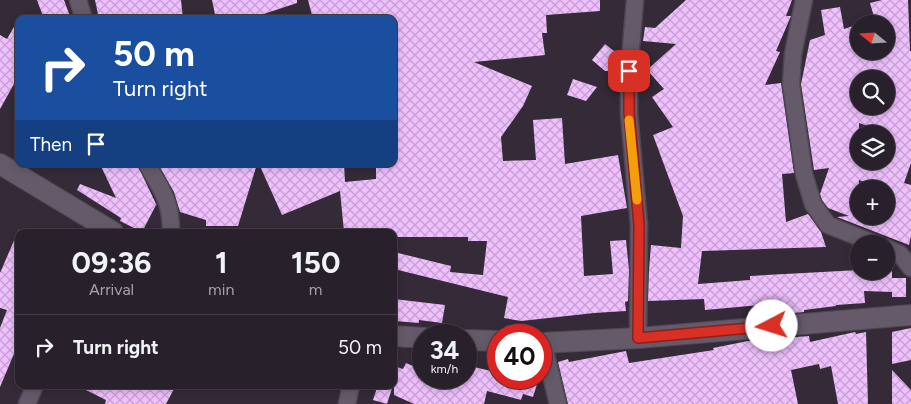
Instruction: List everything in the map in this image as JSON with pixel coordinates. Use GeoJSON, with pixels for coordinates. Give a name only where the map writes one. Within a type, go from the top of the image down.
{"type":"FeatureCollection","features":[{"type":"Feature","properties":{"kind":"street"},"geometry":{"type":"LineString","coordinates":[[78,0],[83,15]]}},
{"type":"Feature","properties":{"kind":"street"},"geometry":{"type":"LineString","coordinates":[[635,0],[629,71],[629,112],[639,225],[638,338]]}},
{"type":"Feature","properties":{"kind":"street"},"geometry":{"type":"LineString","coordinates":[[804,0],[793,54],[792,84],[804,174],[813,204],[828,224],[854,235]]}},
{"type":"Feature","properties":{"kind":"street"},"geometry":{"type":"LineString","coordinates":[[0,164],[108,229]]}},
{"type":"Feature","properties":{"kind":"street"},"geometry":{"type":"LineString","coordinates":[[149,167],[166,198],[171,213],[171,229]]}},
{"type":"Feature","properties":{"kind":"street"},"geometry":{"type":"LineString","coordinates":[[895,252],[900,254],[911,268]]}},
{"type":"Feature","properties":{"kind":"street"},"geometry":{"type":"LineString","coordinates":[[552,342],[638,338],[911,315]]}},
{"type":"Feature","properties":{"kind":"street"},"geometry":{"type":"LineString","coordinates":[[397,336],[412,337]]}},
{"type":"Feature","properties":{"kind":"street"},"geometry":{"type":"LineString","coordinates":[[552,381],[558,404]]}},
{"type":"Feature","properties":{"kind":"street"},"geometry":{"type":"LineString","coordinates":[[28,404],[34,389]]}},
{"type":"Feature","properties":{"kind":"street"},"geometry":{"type":"LineString","coordinates":[[347,404],[350,389]]}},
{"type":"Feature","properties":{"kind":"building"},"geometry":{"type":"Polygon","coordinates":[[[37,0],[64,0],[70,15],[43,15],[37,0]]]}},
{"type":"Feature","properties":{"kind":"building"},"geometry":{"type":"Polygon","coordinates":[[[95,0],[181,0],[183,15],[98,15],[95,0]]]}},
{"type":"Feature","properties":{"kind":"building"},"geometry":{"type":"Polygon","coordinates":[[[212,0],[297,0],[297,3],[261,15],[215,15],[212,0]]]}},
{"type":"Feature","properties":{"kind":"building"},"geometry":{"type":"Polygon","coordinates":[[[308,0],[600,0],[600,11],[546,15],[547,33],[542,33],[545,55],[474,62],[532,86],[523,106],[501,137],[503,161],[536,160],[533,120],[562,118],[565,164],[618,155],[627,208],[581,216],[584,276],[613,274],[610,241],[626,240],[629,270],[628,301],[625,302],[626,311],[521,321],[504,318],[508,297],[397,270],[397,253],[451,266],[450,272],[483,275],[487,241],[468,241],[468,237],[397,237],[397,229],[344,229],[340,191],[282,215],[260,167],[344,167],[345,182],[376,179],[376,168],[397,167],[397,15],[312,15],[308,0]]]}},
{"type":"Feature","properties":{"kind":"building"},"geometry":{"type":"Polygon","coordinates":[[[686,0],[792,0],[786,16],[791,16],[776,51],[780,52],[765,85],[781,83],[794,173],[782,174],[786,222],[808,214],[821,232],[826,247],[702,251],[698,284],[750,280],[750,276],[850,270],[850,280],[895,280],[895,278],[906,278],[906,297],[892,297],[892,292],[864,291],[865,303],[836,305],[804,310],[804,312],[761,316],[760,305],[705,310],[704,299],[648,301],[651,245],[681,248],[683,216],[653,135],[673,127],[652,97],[664,89],[647,70],[676,44],[643,41],[645,27],[655,28],[686,0]]]}},
{"type":"Feature","properties":{"kind":"building"},"geometry":{"type":"Polygon","coordinates":[[[882,0],[908,0],[911,51],[911,163],[904,183],[911,185],[911,236],[909,245],[895,240],[895,235],[883,235],[858,225],[895,225],[895,180],[850,180],[850,222],[837,217],[849,216],[828,208],[822,200],[820,194],[829,168],[814,170],[801,84],[810,40],[825,35],[821,10],[840,7],[844,29],[850,27],[850,60],[895,60],[895,15],[873,15],[870,3],[882,0]]]}},
{"type":"Feature","properties":{"kind":"building"},"geometry":{"type":"Polygon","coordinates":[[[15,25],[15,82],[0,109],[0,35],[7,39],[15,25]]]}},
{"type":"Feature","properties":{"kind":"building"},"geometry":{"type":"Polygon","coordinates":[[[605,44],[620,56],[620,60],[611,71],[605,71],[592,60],[605,44]]]}},
{"type":"Feature","properties":{"kind":"building"},"geometry":{"type":"Polygon","coordinates":[[[573,79],[597,87],[586,101],[567,95],[573,79]]]}},
{"type":"Feature","properties":{"kind":"building"},"geometry":{"type":"Polygon","coordinates":[[[101,167],[138,167],[157,206],[144,229],[136,229],[120,221],[121,218],[77,190],[80,184],[116,198],[101,167]]]}},
{"type":"Feature","properties":{"kind":"building"},"geometry":{"type":"Polygon","coordinates":[[[160,167],[256,167],[238,226],[206,226],[206,220],[180,212],[174,192],[160,167]]]}},
{"type":"Feature","properties":{"kind":"building"},"geometry":{"type":"Polygon","coordinates":[[[15,238],[15,351],[0,387],[0,328],[7,310],[0,308],[0,273],[15,238]]]}},
{"type":"Feature","properties":{"kind":"building"},"geometry":{"type":"Polygon","coordinates":[[[397,299],[445,305],[442,323],[419,320],[419,323],[397,321],[397,299]]]}},
{"type":"Feature","properties":{"kind":"building"},"geometry":{"type":"Polygon","coordinates":[[[911,328],[911,360],[892,364],[892,332],[911,328]]]}},
{"type":"Feature","properties":{"kind":"building"},"geometry":{"type":"Polygon","coordinates":[[[855,332],[856,334],[866,332],[868,404],[838,404],[831,366],[820,369],[819,364],[791,370],[798,404],[568,404],[558,362],[568,359],[569,362],[626,351],[629,363],[714,350],[713,348],[748,341],[809,336],[810,342],[855,332]]]}},
{"type":"Feature","properties":{"kind":"building"},"geometry":{"type":"Polygon","coordinates":[[[406,363],[412,366],[412,389],[477,389],[477,368],[487,370],[487,389],[536,389],[533,397],[523,394],[521,400],[487,391],[484,404],[414,404],[394,395],[394,389],[397,389],[397,367],[403,369],[406,363]]]}},
{"type":"Feature","properties":{"kind":"building"},"geometry":{"type":"Polygon","coordinates":[[[892,370],[911,390],[911,404],[892,404],[892,370]]]}},
{"type":"Feature","properties":{"kind":"building"},"geometry":{"type":"Polygon","coordinates":[[[84,389],[174,389],[166,404],[105,404],[106,400],[84,389]]]}},
{"type":"Feature","properties":{"kind":"building"},"geometry":{"type":"Polygon","coordinates":[[[377,389],[392,389],[387,404],[373,400],[377,389]]]}},
{"type":"Feature","properties":{"kind":"slow traffic"},"geometry":{"type":"LineString","coordinates":[[629,120],[637,200]]}},
{"type":"Feature","properties":{"kind":"route"},"geometry":{"type":"LineString","coordinates":[[629,71],[629,112],[639,225],[638,338],[772,326]]}}]}
